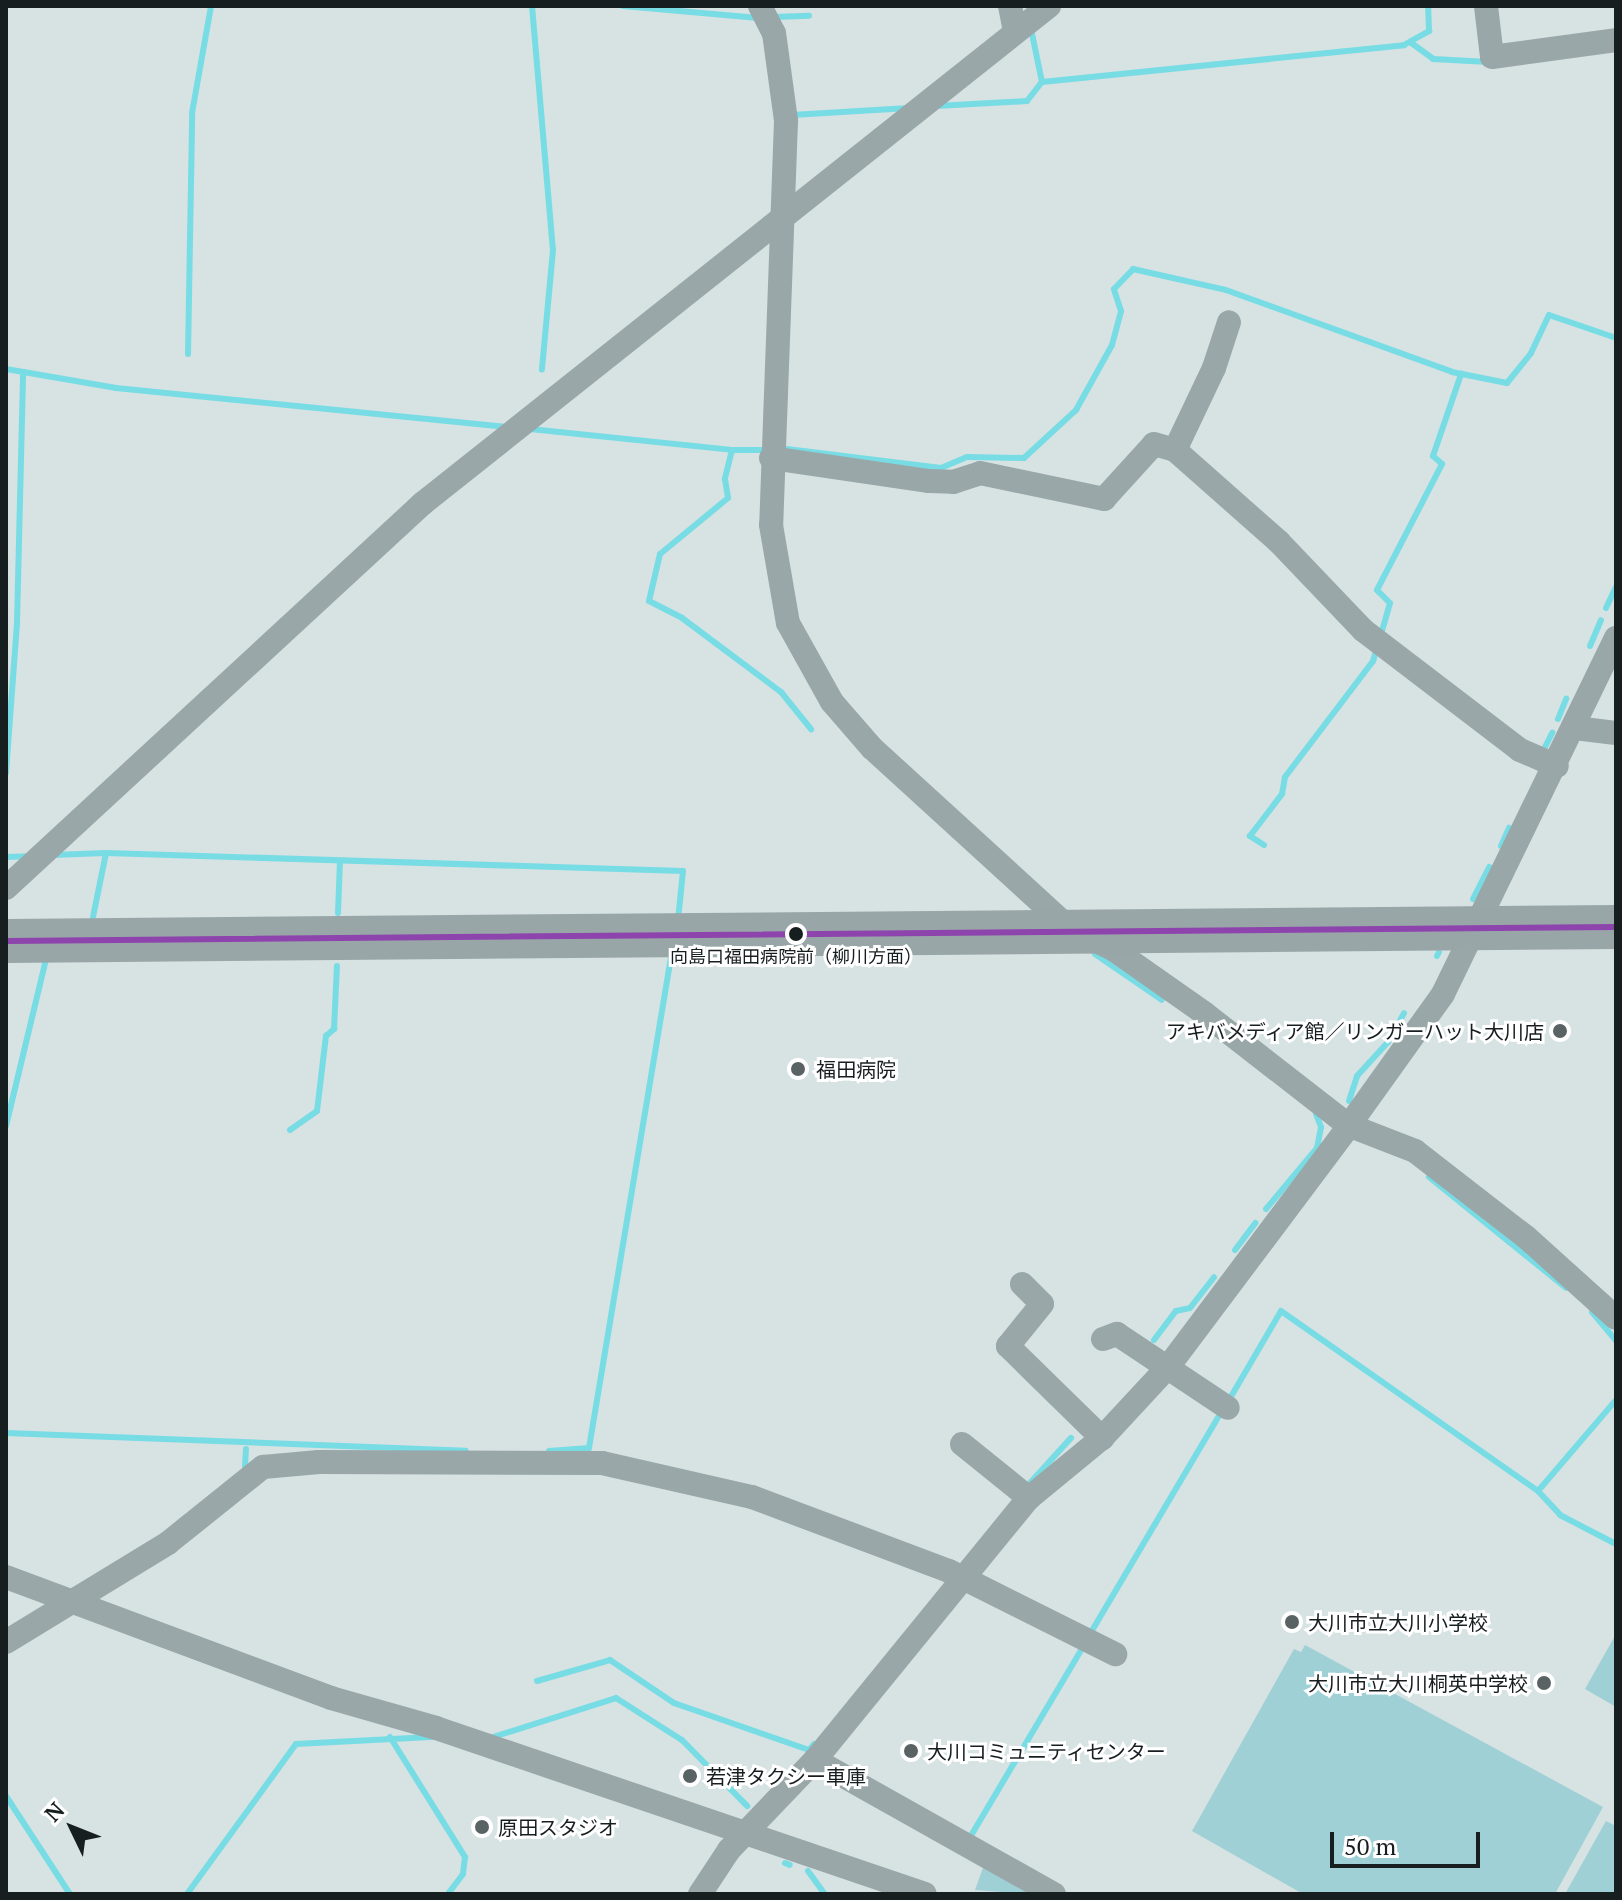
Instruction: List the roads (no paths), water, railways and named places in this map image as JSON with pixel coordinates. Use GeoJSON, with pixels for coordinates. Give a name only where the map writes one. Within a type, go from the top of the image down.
{"type":"FeatureCollection","features":[{"type":"Feature","properties":{"kind":"highway"},"geometry":{"type":"LineString","coordinates":[[6,941],[885,935],[1069,928],[1473,931],[1616,927]]}},
{"type":"Feature","properties":{"kind":"street"},"geometry":{"type":"LineString","coordinates":[[760,6],[774,33],[785,115],[771,525],[788,623],[832,702],[872,748],[1069,928],[1113,949],[1204,1013],[1348,1125],[1415,1151],[1526,1237],[1616,1318]]}},
{"type":"Feature","properties":{"kind":"street"},"geometry":{"type":"LineString","coordinates":[[1486,6],[1492,57],[1616,40]]}},
{"type":"Feature","properties":{"kind":"street"},"geometry":{"type":"LineString","coordinates":[[6,888],[422,504],[929,99],[1027,17]]}},
{"type":"Feature","properties":{"kind":"street"},"geometry":{"type":"LineString","coordinates":[[1175,450],[1214,368],[1229,322]]}},
{"type":"Feature","properties":{"kind":"street"},"geometry":{"type":"LineString","coordinates":[[772,451],[929,481],[953,482],[980,473],[1104,499],[1154,444],[1175,450],[1279,542],[1363,630],[1520,750],[1557,766]]}},
{"type":"Feature","properties":{"kind":"street"},"geometry":{"type":"LineString","coordinates":[[700,1894],[744,1833],[815,1760],[955,1574],[1022,1492],[1102,1438],[1168,1367],[1348,1125],[1443,994],[1557,766],[1616,639]]}},
{"type":"Feature","properties":{"kind":"street"},"geometry":{"type":"LineString","coordinates":[[1575,728],[1616,733]]}},
{"type":"Feature","properties":{"kind":"street"},"geometry":{"type":"LineString","coordinates":[[1022,1284],[1042,1304],[1008,1346],[1102,1438]]}},
{"type":"Feature","properties":{"kind":"street"},"geometry":{"type":"LineString","coordinates":[[1103,1339],[1117,1334],[1223,1405]]}},
{"type":"Feature","properties":{"kind":"street"},"geometry":{"type":"LineString","coordinates":[[962,1444],[1022,1492]]}},
{"type":"Feature","properties":{"kind":"street"},"geometry":{"type":"LineString","coordinates":[[6,1642],[168,1543],[263,1467],[319,1462],[602,1463],[752,1497],[955,1574],[1115,1654]]}},
{"type":"Feature","properties":{"kind":"street"},"geometry":{"type":"LineString","coordinates":[[6,1577],[331,1698],[436,1728],[925,1894]]}},
{"type":"Feature","properties":{"kind":"street"},"geometry":{"type":"LineString","coordinates":[[815,1760],[1054,1894]]}},
{"type":"Feature","properties":{"kind":"waterway"},"geometry":{"type":"LineString","coordinates":[[188,354],[192,113],[211,6]]}},
{"type":"Feature","properties":{"kind":"waterway"},"geometry":{"type":"LineString","coordinates":[[532,6],[553,250],[542,369]]}},
{"type":"Feature","properties":{"kind":"waterway"},"geometry":{"type":"LineString","coordinates":[[623,6],[758,18]]}},
{"type":"Feature","properties":{"kind":"waterway"},"geometry":{"type":"LineString","coordinates":[[1042,82],[1404,45],[1429,31],[1428,6]]}},
{"type":"Feature","properties":{"kind":"waterway"},"geometry":{"type":"LineString","coordinates":[[774,17],[809,16]]}},
{"type":"Feature","properties":{"kind":"waterway"},"geometry":{"type":"LineString","coordinates":[[936,106],[1027,101],[1042,82],[1031,29]]}},
{"type":"Feature","properties":{"kind":"waterway"},"geometry":{"type":"LineString","coordinates":[[1410,42],[1433,59],[1489,62]]}},
{"type":"Feature","properties":{"kind":"waterway"},"geometry":{"type":"LineString","coordinates":[[792,115],[909,108]]}},
{"type":"Feature","properties":{"kind":"waterway"},"geometry":{"type":"LineString","coordinates":[[787,449],[941,468],[967,457],[1024,458],[1076,410],[1112,345],[1121,311],[1114,289],[1133,269],[1226,290],[1452,372],[1507,383],[1531,353],[1549,315],[1616,338]]}},
{"type":"Feature","properties":{"kind":"waterway"},"geometry":{"type":"LineString","coordinates":[[6,369],[116,388],[507,427]]}},
{"type":"Feature","properties":{"kind":"waterway"},"geometry":{"type":"LineString","coordinates":[[6,773],[17,623],[23,372]]}},
{"type":"Feature","properties":{"kind":"waterway"},"geometry":{"type":"LineString","coordinates":[[1380,638],[1390,603],[1377,590],[1442,464],[1433,456],[1461,374]]}},
{"type":"Feature","properties":{"kind":"waterway"},"geometry":{"type":"LineString","coordinates":[[530,429],[732,450],[725,479],[728,498],[660,554],[649,601],[682,618],[781,692],[811,729]]}},
{"type":"Feature","properties":{"kind":"waterway"},"geometry":{"type":"LineString","coordinates":[[732,450],[768,450]]}},
{"type":"Feature","properties":{"kind":"waterway"},"geometry":{"type":"LineString","coordinates":[[1606,608],[1616,587]]}},
{"type":"Feature","properties":{"kind":"waterway"},"geometry":{"type":"LineString","coordinates":[[1590,646],[1601,620]]}},
{"type":"Feature","properties":{"kind":"waterway"},"geometry":{"type":"LineString","coordinates":[[1264,845],[1250,836],[1282,794],[1285,777],[1373,661],[1377,648]]}},
{"type":"Feature","properties":{"kind":"waterway"},"geometry":{"type":"LineString","coordinates":[[1558,719],[1566,699]]}},
{"type":"Feature","properties":{"kind":"waterway"},"geometry":{"type":"LineString","coordinates":[[1541,755],[1552,733]]}},
{"type":"Feature","properties":{"kind":"waterway"},"geometry":{"type":"LineString","coordinates":[[1501,846],[1509,828]]}},
{"type":"Feature","properties":{"kind":"waterway"},"geometry":{"type":"LineString","coordinates":[[53,855],[106,853]]}},
{"type":"Feature","properties":{"kind":"waterway"},"geometry":{"type":"LineString","coordinates":[[93,917],[106,853],[683,871],[678,920]]}},
{"type":"Feature","properties":{"kind":"waterway"},"geometry":{"type":"LineString","coordinates":[[6,857],[30,856]]}},
{"type":"Feature","properties":{"kind":"waterway"},"geometry":{"type":"LineString","coordinates":[[338,913],[340,861]]}},
{"type":"Feature","properties":{"kind":"waterway"},"geometry":{"type":"LineString","coordinates":[[1473,899],[1489,867]]}},
{"type":"Feature","properties":{"kind":"waterway"},"geometry":{"type":"LineString","coordinates":[[549,1451],[589,1448],[672,951]]}},
{"type":"Feature","properties":{"kind":"waterway"},"geometry":{"type":"LineString","coordinates":[[1437,956],[1439,952]]}},
{"type":"Feature","properties":{"kind":"waterway"},"geometry":{"type":"LineString","coordinates":[[1095,954],[1162,1000]]}},
{"type":"Feature","properties":{"kind":"waterway"},"geometry":{"type":"LineString","coordinates":[[6,1126],[45,963]]}},
{"type":"Feature","properties":{"kind":"waterway"},"geometry":{"type":"LineString","coordinates":[[290,1130],[317,1111],[326,1036],[334,1029],[337,966]]}},
{"type":"Feature","properties":{"kind":"waterway"},"geometry":{"type":"LineString","coordinates":[[1349,1101],[1357,1076],[1388,1042],[1404,1013]]}},
{"type":"Feature","properties":{"kind":"waterway"},"geometry":{"type":"LineString","coordinates":[[1266,1209],[1317,1148],[1321,1127],[1316,1114]]}},
{"type":"Feature","properties":{"kind":"waterway"},"geometry":{"type":"LineString","coordinates":[[1429,1177],[1566,1288]]}},
{"type":"Feature","properties":{"kind":"waterway"},"geometry":{"type":"LineString","coordinates":[[1235,1250],[1255,1223]]}},
{"type":"Feature","properties":{"kind":"waterway"},"geometry":{"type":"LineString","coordinates":[[1154,1340],[1176,1311],[1190,1308],[1214,1277]]}},
{"type":"Feature","properties":{"kind":"waterway"},"geometry":{"type":"LineString","coordinates":[[1229,1400],[1281,1311],[1538,1491],[1560,1515],[1616,1544]]}},
{"type":"Feature","properties":{"kind":"waterway"},"geometry":{"type":"LineString","coordinates":[[1592,1312],[1616,1341]]}},
{"type":"Feature","properties":{"kind":"waterway"},"geometry":{"type":"LineString","coordinates":[[1538,1491],[1616,1400]]}},
{"type":"Feature","properties":{"kind":"waterway"},"geometry":{"type":"LineString","coordinates":[[1090,1634],[1223,1409]]}},
{"type":"Feature","properties":{"kind":"waterway"},"geometry":{"type":"LineString","coordinates":[[6,1433],[466,1451]]}},
{"type":"Feature","properties":{"kind":"waterway"},"geometry":{"type":"LineString","coordinates":[[1030,1483],[1071,1438]]}},
{"type":"Feature","properties":{"kind":"waterway"},"geometry":{"type":"LineString","coordinates":[[245,1467],[246,1449]]}},
{"type":"Feature","properties":{"kind":"waterway"},"geometry":{"type":"LineString","coordinates":[[969,1839],[1085,1644]]}},
{"type":"Feature","properties":{"kind":"waterway"},"geometry":{"type":"LineString","coordinates":[[537,1681],[610,1660],[674,1703],[809,1750],[814,1744]]}},
{"type":"Feature","properties":{"kind":"waterway"},"geometry":{"type":"LineString","coordinates":[[490,1738],[616,1698],[682,1740],[747,1806]]}},
{"type":"Feature","properties":{"kind":"waterway"},"geometry":{"type":"LineString","coordinates":[[390,1737],[465,1857],[463,1874],[448,1894]]}},
{"type":"Feature","properties":{"kind":"waterway"},"geometry":{"type":"LineString","coordinates":[[187,1894],[296,1744],[431,1737]]}},
{"type":"Feature","properties":{"kind":"waterway"},"geometry":{"type":"LineString","coordinates":[[6,1796],[70,1894]]}},
{"type":"Feature","properties":{"kind":"waterway"},"geometry":{"type":"LineString","coordinates":[[785,1863],[790,1865]]}},
{"type":"Feature","properties":{"kind":"waterway"},"geometry":{"type":"LineString","coordinates":[[808,1871],[825,1894]]}},
{"type":"Feature","properties":{"kind":"place","name":"向島口福田病院前（柳川方面）"},"geometry":{"type":"Point","coordinates":[796,934]}},
{"type":"Feature","properties":{"kind":"place","name":"アキバメディア館／リンガーハット大川店"},"geometry":{"type":"Point","coordinates":[1560,1031]}},
{"type":"Feature","properties":{"kind":"place","name":"福田病院"},"geometry":{"type":"Point","coordinates":[798,1069]}},
{"type":"Feature","properties":{"kind":"place","name":"大川市立大川小学校"},"geometry":{"type":"Point","coordinates":[1292,1622]}},
{"type":"Feature","properties":{"kind":"place","name":"大川市立大川桐英中学校"},"geometry":{"type":"Point","coordinates":[1544,1683]}},
{"type":"Feature","properties":{"kind":"place","name":"大川コミュニティセンター"},"geometry":{"type":"Point","coordinates":[911,1751]}},
{"type":"Feature","properties":{"kind":"place","name":"若津タクシー車庫"},"geometry":{"type":"Point","coordinates":[690,1776]}},
{"type":"Feature","properties":{"kind":"place","name":"原田スタジオ"},"geometry":{"type":"Point","coordinates":[482,1827]}}]}
